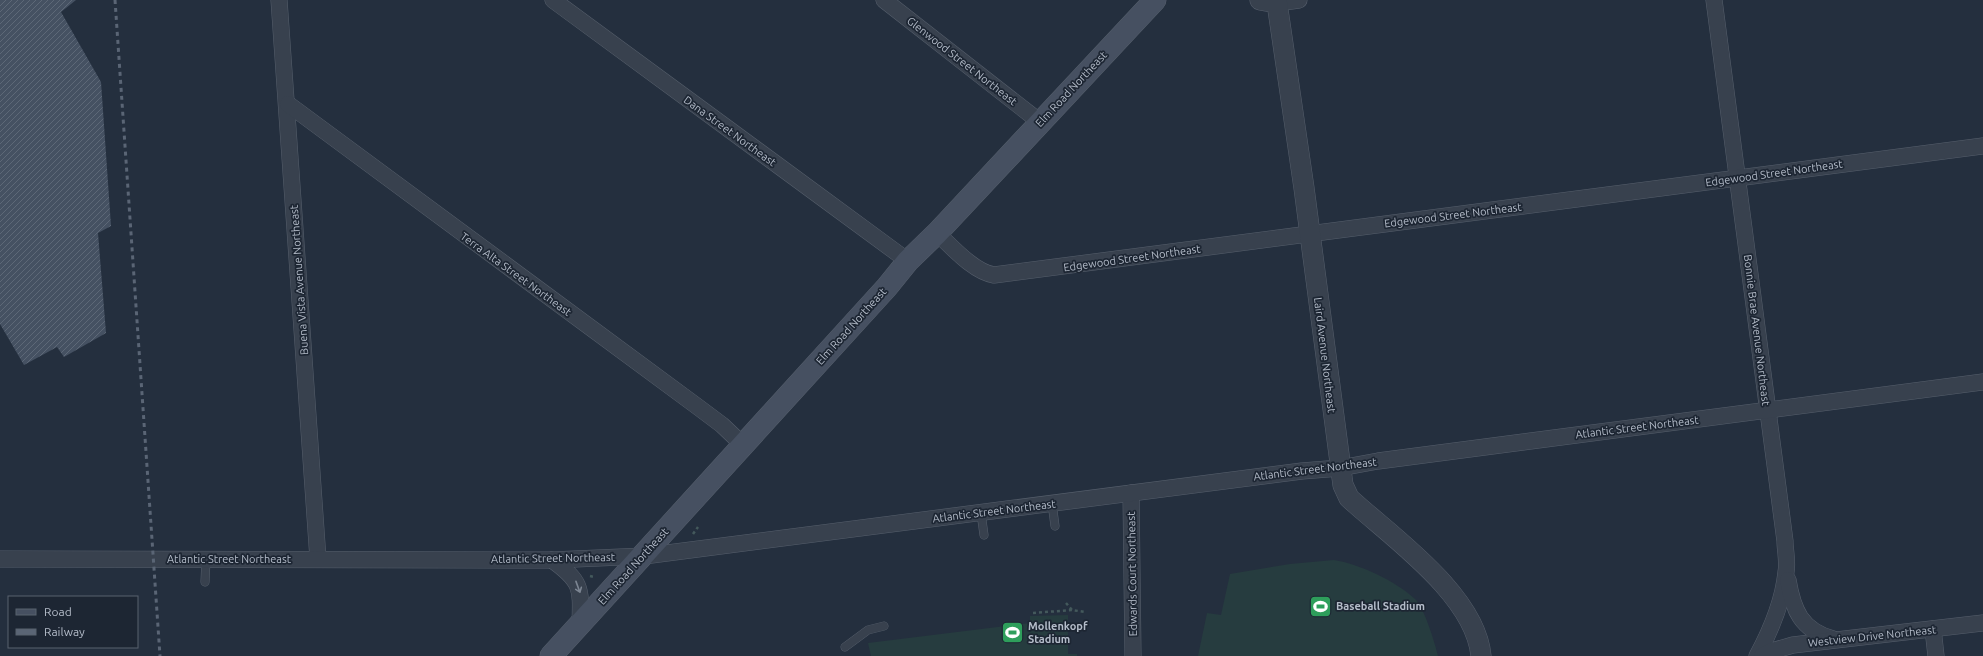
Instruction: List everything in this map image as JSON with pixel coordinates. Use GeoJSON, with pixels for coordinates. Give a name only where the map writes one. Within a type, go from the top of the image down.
{"type":"FeatureCollection","features":[{"type":"Feature","properties":{"kind":"main road","name":"Elm Road Northeast"},"geometry":{"type":"LineString","coordinates":[[551,656],[644,556],[887,287],[908,261],[937,233],[1155,0]]}},
{"type":"Feature","properties":{"kind":"street","name":"Buena Vista Avenue Northeast"},"geometry":{"type":"LineString","coordinates":[[279,0],[288,104],[318,559]]}},
{"type":"Feature","properties":{"kind":"street","name":"Dana Street Northeast"},"geometry":{"type":"LineString","coordinates":[[553,0],[908,261]]}},
{"type":"Feature","properties":{"kind":"street","name":"Glenwood Street Northeast"},"geometry":{"type":"LineString","coordinates":[[884,0],[1040,122]]}},
{"type":"Feature","properties":{"kind":"street"},"geometry":{"type":"LineString","coordinates":[[1268,1],[1299,0]]}},
{"type":"Feature","properties":{"kind":"street","name":"Bonnie Brae Avenue Northeast"},"geometry":{"type":"LineString","coordinates":[[1714,0],[1785,541],[1787,570],[1781,600],[1769,634],[1757,656]]}},
{"type":"Feature","properties":{"kind":"street","name":"Laird Avenue Northeast"},"geometry":{"type":"LineString","coordinates":[[1268,1],[1310,234],[1342,485],[1350,498],[1416,557],[1461,606],[1474,630],[1481,656]]}},
{"type":"Feature","properties":{"kind":"street","name":"Terra Alta Street Northeast"},"geometry":{"type":"LineString","coordinates":[[288,104],[698,407],[722,425],[743,445]]}},
{"type":"Feature","properties":{"kind":"street","name":"Edgewood Street Northeast"},"geometry":{"type":"LineString","coordinates":[[937,233],[959,254],[985,274],[994,275],[1983,146]]}},
{"type":"Feature","properties":{"kind":"street","name":"Atlantic Street Northeast"},"geometry":{"type":"LineString","coordinates":[[0,560],[552,560],[644,556],[1302,471],[1340,468],[1378,461],[1983,382]]}},
{"type":"Feature","properties":{"kind":"street","name":"Edwards Court Northeast"},"geometry":{"type":"LineString","coordinates":[[1131,493],[1133,656]]}},
{"type":"Feature","properties":{"kind":"street"},"geometry":{"type":"LineString","coordinates":[[552,560],[566,569],[576,580],[581,594],[580,625]]}},
{"type":"Feature","properties":{"kind":"street"},"geometry":{"type":"LineString","coordinates":[[1787,570],[1791,599],[1797,615],[1808,627],[1820,635],[1835,639]]}},
{"type":"Feature","properties":{"kind":"street","name":"Westview Drive Northeast"},"geometry":{"type":"LineString","coordinates":[[1762,656],[1772,651],[1793,645],[1835,639],[1933,630],[1983,623]]}},
{"type":"Feature","properties":{"kind":"street"},"geometry":{"type":"LineString","coordinates":[[1933,630],[1936,656]]}},
{"type":"Feature","properties":{"kind":"lane"},"geometry":{"type":"LineString","coordinates":[[1052,503],[1055,526]]}},
{"type":"Feature","properties":{"kind":"lane"},"geometry":{"type":"LineString","coordinates":[[982,512],[984,535]]}},
{"type":"Feature","properties":{"kind":"lane"},"geometry":{"type":"LineString","coordinates":[[205,582],[206,559]]}},
{"type":"Feature","properties":{"kind":"lane"},"geometry":{"type":"LineString","coordinates":[[845,647],[868,630],[884,626]]}},
{"type":"Feature","properties":{"kind":"path"},"geometry":{"type":"LineString","coordinates":[[693,534],[698,527]]}},
{"type":"Feature","properties":{"kind":"path"},"geometry":{"type":"LineString","coordinates":[[593,573],[589,577],[594,577]]}},
{"type":"Feature","properties":{"kind":"path"},"geometry":{"type":"LineString","coordinates":[[1066,603],[1072,610]]}},
{"type":"Feature","properties":{"kind":"path"},"geometry":{"type":"LineString","coordinates":[[1032,613],[1072,610],[1085,612]]}},
{"type":"Feature","properties":{"kind":"green space","name":"Baseball Stadium"},"geometry":{"type":"Polygon","coordinates":[[[1334,560],[1355,565],[1377,574],[1398,586],[1415,599],[1422,609],[1432,634],[1438,656],[1198,656],[1207,613],[1221,615],[1230,574],[1290,564],[1334,560]]]}},
{"type":"Feature","properties":{"kind":"green space","name":"Mollenkopf Stadium"},"geometry":{"type":"Polygon","coordinates":[[[1068,615],[1068,654],[1077,654],[1077,656],[871,656],[868,643],[1030,623],[1030,616],[1068,615]]]}},
{"type":"Feature","properties":{"kind":"building"},"geometry":{"type":"Polygon","coordinates":[[[0,0],[76,0],[61,12],[101,82],[111,226],[98,233],[106,333],[64,357],[57,347],[24,365],[0,324],[0,0]]]}},
{"type":"Feature","properties":{"kind":"railway"},"geometry":{"type":"LineString","coordinates":[[115,0],[160,656]]}},
{"type":"Feature","properties":{"kind":"place","name":"Baseball Stadium"},"geometry":{"type":"Point","coordinates":[1321,606]}},
{"type":"Feature","properties":{"kind":"place","name":"Mollenkopf Stadium"},"geometry":{"type":"Point","coordinates":[1012,632]}}]}
